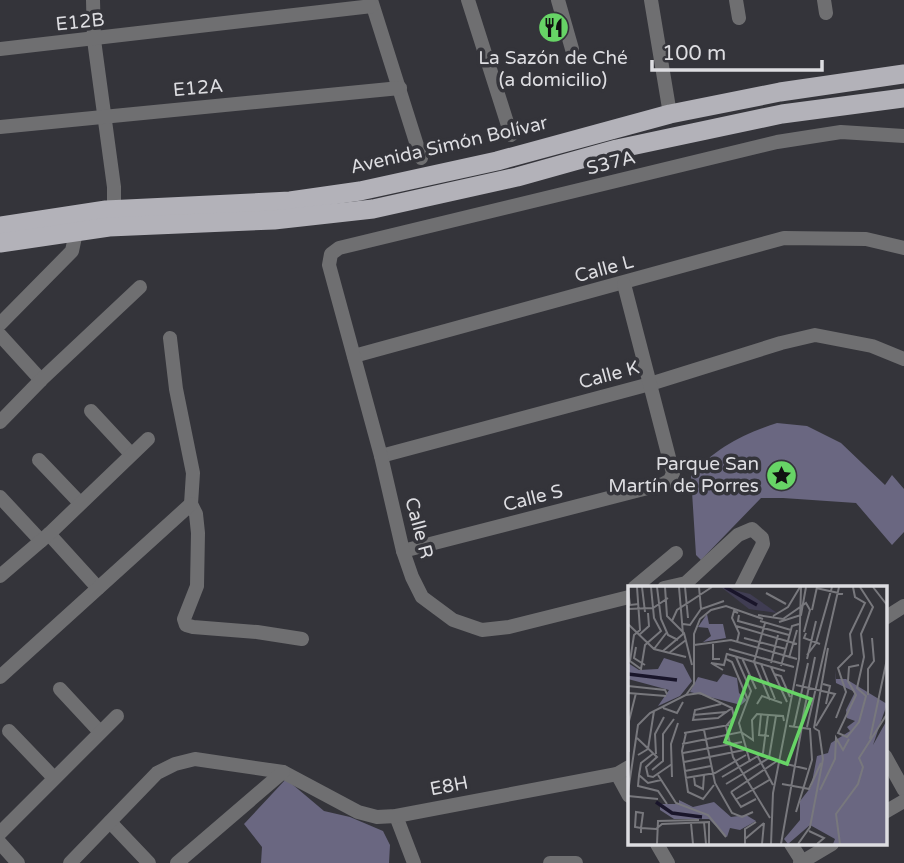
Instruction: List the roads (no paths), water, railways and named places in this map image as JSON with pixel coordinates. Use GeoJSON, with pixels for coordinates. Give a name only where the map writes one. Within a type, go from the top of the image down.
{"type":"FeatureCollection","features":[{"type":"Feature","properties":{"kind":"highway","name":"Avenida Simón Bolívar"},"geometry":{"type":"LineString","coordinates":[[0,226],[114,210],[290,201],[360,191],[497,161],[670,114],[780,92],[904,74]]}},
{"type":"Feature","properties":{"kind":"highway"},"geometry":{"type":"LineString","coordinates":[[0,243],[108,227],[274,220],[373,209],[517,177],[617,149],[782,114],[904,98]]}},
{"type":"Feature","properties":{"kind":"street"},"geometry":{"type":"LineString","coordinates":[[93,0],[94,40],[114,187],[114,210]]}},
{"type":"Feature","properties":{"kind":"street"},"geometry":{"type":"LineString","coordinates":[[468,0],[511,135]]}},
{"type":"Feature","properties":{"kind":"street"},"geometry":{"type":"LineString","coordinates":[[558,0],[572,49]]}},
{"type":"Feature","properties":{"kind":"street"},"geometry":{"type":"LineString","coordinates":[[651,0],[670,114]]}},
{"type":"Feature","properties":{"kind":"street"},"geometry":{"type":"LineString","coordinates":[[736,0],[739,18]]}},
{"type":"Feature","properties":{"kind":"street"},"geometry":{"type":"LineString","coordinates":[[371,3],[421,158]]}},
{"type":"Feature","properties":{"kind":"street","name":"E12B"},"geometry":{"type":"LineString","coordinates":[[0,49],[94,40],[371,3]]}},
{"type":"Feature","properties":{"kind":"street","name":"E12A"},"geometry":{"type":"LineString","coordinates":[[0,127],[400,88]]}},
{"type":"Feature","properties":{"kind":"street","name":"S37A"},"geometry":{"type":"LineString","coordinates":[[331,254],[339,248],[777,142],[841,132],[904,136]]}},
{"type":"Feature","properties":{"kind":"street"},"geometry":{"type":"LineString","coordinates":[[0,324],[72,251],[76,232]]}},
{"type":"Feature","properties":{"kind":"street","name":"Calle L"},"geometry":{"type":"LineString","coordinates":[[354,356],[784,238],[866,239],[904,248]]}},
{"type":"Feature","properties":{"kind":"street","name":"Calle R"},"geometry":{"type":"LineString","coordinates":[[331,254],[330,265],[381,456],[403,551],[422,597],[453,620],[482,630],[509,627],[628,597]]}},
{"type":"Feature","properties":{"kind":"street"},"geometry":{"type":"LineString","coordinates":[[624,284],[650,384]]}},
{"type":"Feature","properties":{"kind":"street"},"geometry":{"type":"LineString","coordinates":[[0,422],[140,287]]}},
{"type":"Feature","properties":{"kind":"street"},"geometry":{"type":"LineString","coordinates":[[0,335],[41,380]]}},
{"type":"Feature","properties":{"kind":"street","name":"Calle K"},"geometry":{"type":"LineString","coordinates":[[381,456],[650,384],[815,335],[872,346],[904,359]]}},
{"type":"Feature","properties":{"kind":"street"},"geometry":{"type":"LineString","coordinates":[[170,338],[176,389],[193,472],[191,504],[196,514],[198,533],[197,586],[184,620],[186,625],[302,639]]}},
{"type":"Feature","properties":{"kind":"street","name":"Calle S"},"geometry":{"type":"LineString","coordinates":[[403,551],[670,480],[673,473],[650,384]]}},
{"type":"Feature","properties":{"kind":"street"},"geometry":{"type":"LineString","coordinates":[[91,411],[131,454]]}},
{"type":"Feature","properties":{"kind":"street"},"geometry":{"type":"LineString","coordinates":[[0,576],[148,439]]}},
{"type":"Feature","properties":{"kind":"street"},"geometry":{"type":"LineString","coordinates":[[39,460],[80,503]]}},
{"type":"Feature","properties":{"kind":"street"},"geometry":{"type":"LineString","coordinates":[[0,497],[98,588]]}},
{"type":"Feature","properties":{"kind":"street"},"geometry":{"type":"LineString","coordinates":[[0,677],[191,504]]}},
{"type":"Feature","properties":{"kind":"street"},"geometry":{"type":"LineString","coordinates":[[673,586],[686,583],[738,535],[752,530],[762,538],[763,544],[742,586]]}},
{"type":"Feature","properties":{"kind":"street"},"geometry":{"type":"LineString","coordinates":[[636,586],[676,553]]}},
{"type":"Feature","properties":{"kind":"street"},"geometry":{"type":"LineString","coordinates":[[886,617],[904,606]]}},
{"type":"Feature","properties":{"kind":"street"},"geometry":{"type":"LineString","coordinates":[[60,689],[100,732]]}},
{"type":"Feature","properties":{"kind":"street"},"geometry":{"type":"LineString","coordinates":[[0,833],[117,716]]}},
{"type":"Feature","properties":{"kind":"street"},"geometry":{"type":"LineString","coordinates":[[9,731],[54,778]]}},
{"type":"Feature","properties":{"kind":"street"},"geometry":{"type":"LineString","coordinates":[[886,758],[904,790]]}},
{"type":"Feature","properties":{"kind":"street","name":"E8H"},"geometry":{"type":"LineString","coordinates":[[70,863],[158,773],[195,759],[283,772],[358,812],[377,817],[396,816],[623,771]]}},
{"type":"Feature","properties":{"kind":"street"},"geometry":{"type":"LineString","coordinates":[[623,771],[628,792]]}},
{"type":"Feature","properties":{"kind":"street"},"geometry":{"type":"LineString","coordinates":[[177,863],[283,772]]}},
{"type":"Feature","properties":{"kind":"street"},"geometry":{"type":"LineString","coordinates":[[886,811],[904,801]]}},
{"type":"Feature","properties":{"kind":"street"},"geometry":{"type":"LineString","coordinates":[[396,816],[414,863]]}},
{"type":"Feature","properties":{"kind":"street"},"geometry":{"type":"LineString","coordinates":[[110,822],[149,863]]}},
{"type":"Feature","properties":{"kind":"street"},"geometry":{"type":"LineString","coordinates":[[0,843],[18,863]]}},
{"type":"Feature","properties":{"kind":"street"},"geometry":{"type":"LineString","coordinates":[[658,846],[668,863]]}},
{"type":"Feature","properties":{"kind":"street"},"geometry":{"type":"LineString","coordinates":[[792,846],[802,863],[829,846]]}},
{"type":"Feature","properties":{"kind":"street"},"geometry":{"type":"LineString","coordinates":[[550,863],[576,863]]}},
{"type":"Feature","properties":{"kind":"place","name":"La Sazón de Ché (a domicilio)"},"geometry":{"type":"Point","coordinates":[553,27]}},
{"type":"Feature","properties":{"kind":"place","name":"Parque San Martín de Porres"},"geometry":{"type":"Point","coordinates":[782,475]}}]}
